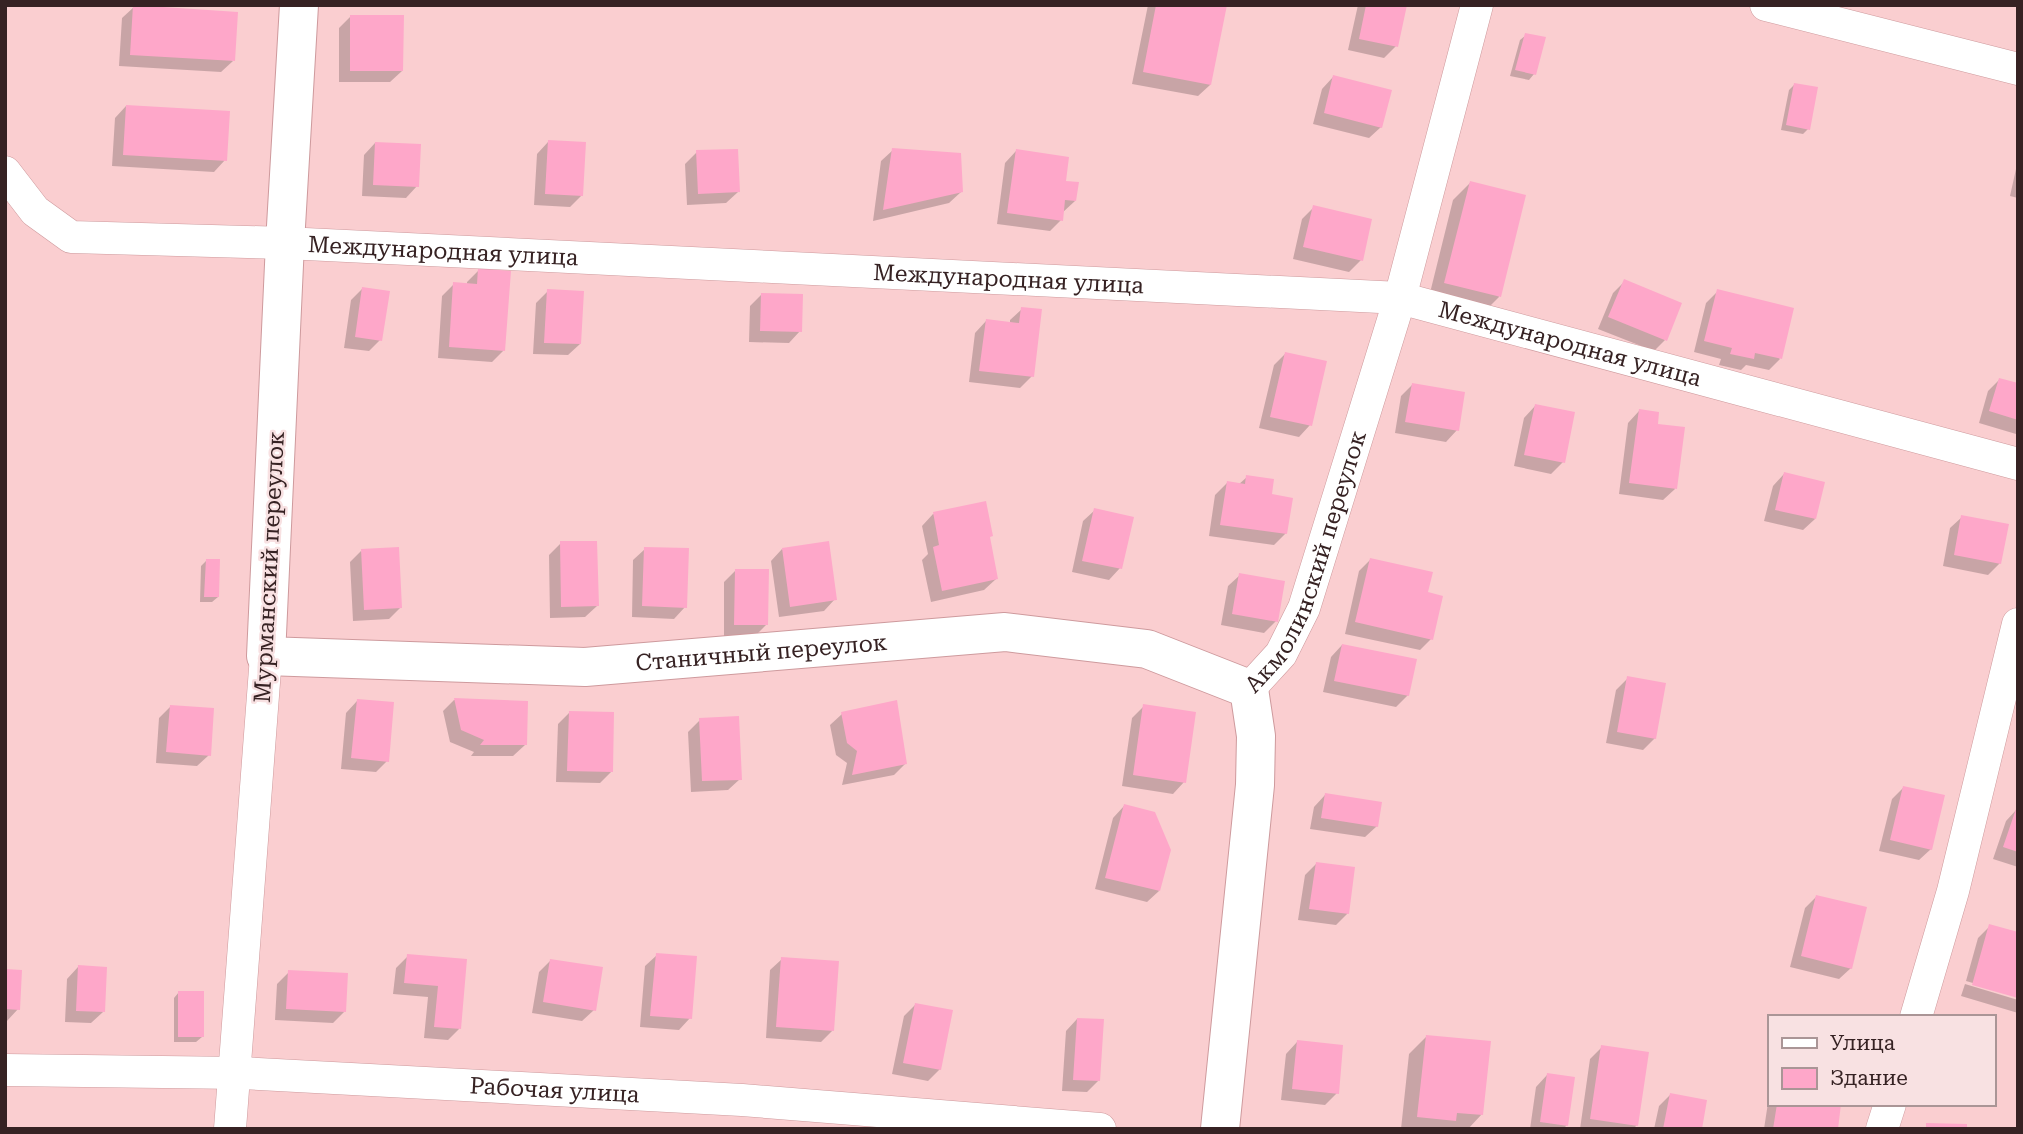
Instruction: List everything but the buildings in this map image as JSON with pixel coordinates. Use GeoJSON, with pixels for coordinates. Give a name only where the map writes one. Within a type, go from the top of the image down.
{"type":"FeatureCollection","features":[{"type":"Feature","properties":{"kind":"street","name":"Мурманский переулок"},"geometry":{"type":"LineString","coordinates":[[230,1129],[266,656],[299,5]]}},
{"type":"Feature","properties":{"kind":"street","name":"Акмолинский переулок"},"geometry":{"type":"LineString","coordinates":[[1220,1129],[1255,785],[1256,736],[1249,689],[1281,654],[1304,608],[1400,298],[1477,5]]}},
{"type":"Feature","properties":{"kind":"street"},"geometry":{"type":"LineString","coordinates":[[1766,5],[2018,69]]}},
{"type":"Feature","properties":{"kind":"street","name":"Международная улица"},"geometry":{"type":"LineString","coordinates":[[5,172],[35,211],[71,237],[285,243],[1400,298],[2018,464]]}},
{"type":"Feature","properties":{"kind":"street"},"geometry":{"type":"LineString","coordinates":[[1917,1015],[1953,891],[2018,624]]}},
{"type":"Feature","properties":{"kind":"street","name":"Станичный переулок"},"geometry":{"type":"LineString","coordinates":[[266,656],[585,667],[1005,632],[1147,649],[1249,689]]}},
{"type":"Feature","properties":{"kind":"street","name":"Рабочая улица"},"geometry":{"type":"LineString","coordinates":[[5,1070],[234,1073],[742,1100],[1100,1129]]}},
{"type":"Feature","properties":{"kind":"street"},"geometry":{"type":"LineString","coordinates":[[1882,1129],[1889,1106]]}}]}
